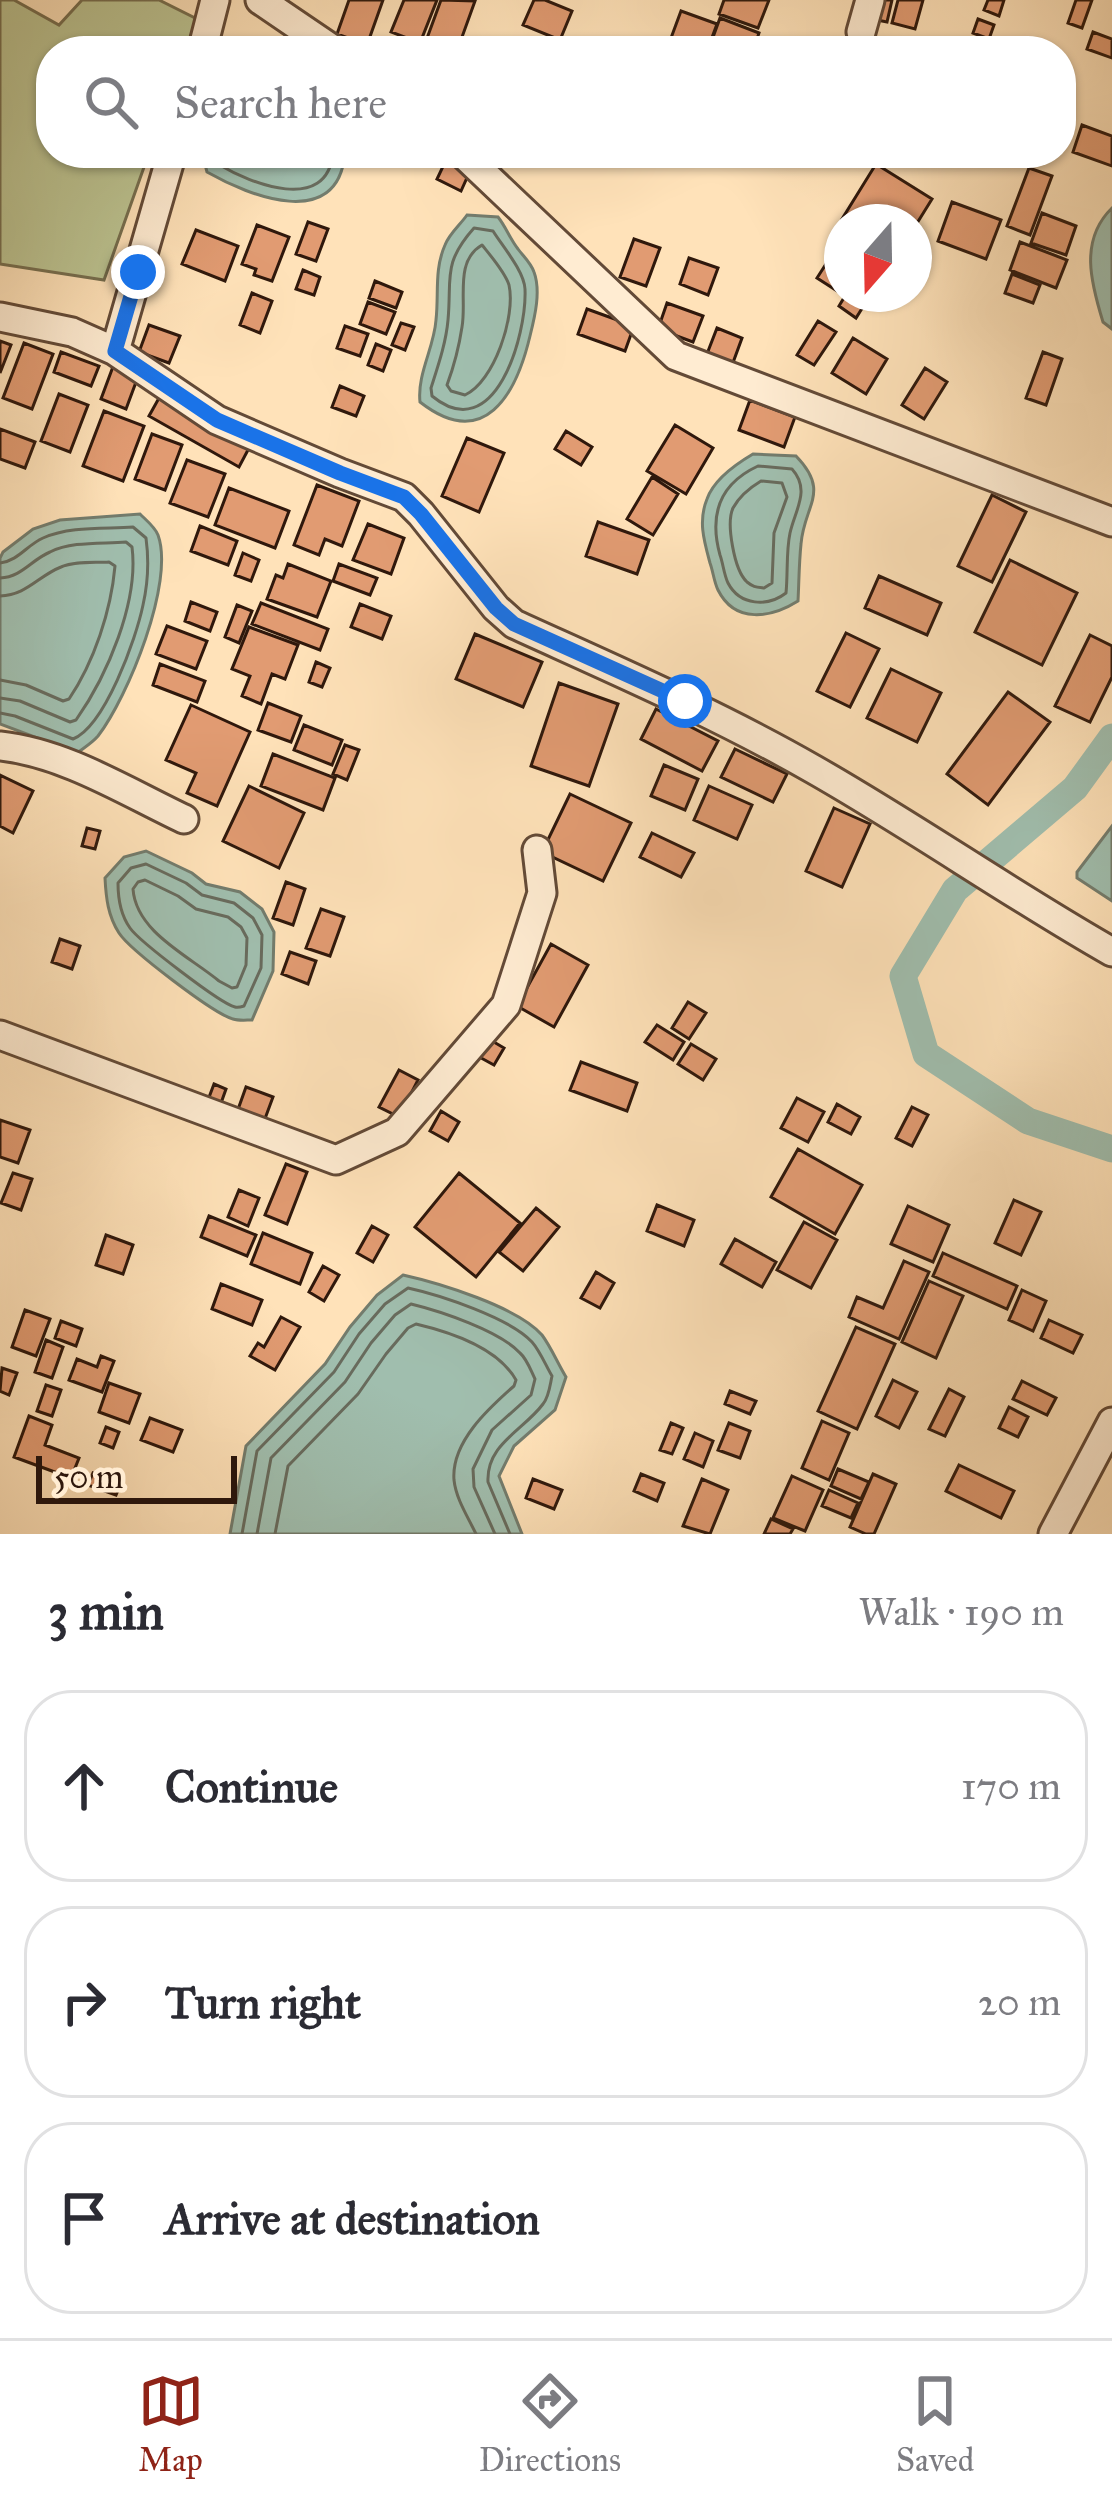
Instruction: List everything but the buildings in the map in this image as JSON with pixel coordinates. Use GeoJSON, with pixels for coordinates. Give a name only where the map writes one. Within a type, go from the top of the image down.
{"type":"FeatureCollection","features":[{"type":"Feature","properties":{"kind":"street"},"geometry":{"type":"LineString","coordinates":[[206,36],[215,0]]}},
{"type":"Feature","properties":{"kind":"street"},"geometry":{"type":"LineString","coordinates":[[260,0],[313,36]]}},
{"type":"Feature","properties":{"kind":"street"},"geometry":{"type":"LineString","coordinates":[[861,32],[870,0]]}},
{"type":"Feature","properties":{"kind":"street"},"geometry":{"type":"LineString","coordinates":[[115,351],[168,168]]}},
{"type":"Feature","properties":{"kind":"street"},"geometry":{"type":"LineString","coordinates":[[478,168],[676,356],[1112,522]]}},
{"type":"Feature","properties":{"kind":"street"},"geometry":{"type":"LineString","coordinates":[[0,317],[72,332],[115,351],[217,420],[404,497],[514,624],[685,701],[809,767],[1112,952]]}},
{"type":"Feature","properties":{"kind":"street"},"geometry":{"type":"LineString","coordinates":[[0,746],[23,748],[90,773],[184,819]]}},
{"type":"Feature","properties":{"kind":"street"},"geometry":{"type":"LineString","coordinates":[[0,1036],[336,1160],[397,1132],[506,1006],[542,893],[537,850]]}},
{"type":"Feature","properties":{"kind":"street"},"geometry":{"type":"LineString","coordinates":[[1053,1534],[1112,1422]]}},
{"type":"Feature","properties":{"kind":"green space"},"geometry":{"type":"Polygon","coordinates":[[[0,0],[14,0],[59,25],[82,0],[159,0],[197,19],[191,36],[36,36],[36,168],[144,168],[104,280],[0,264],[0,0]]]}},
{"type":"Feature","properties":{"kind":"water"},"geometry":{"type":"Polygon","coordinates":[[[206,168],[341,168],[326,193],[289,201],[245,190],[206,168]]]}},
{"type":"Feature","properties":{"kind":"water"},"geometry":{"type":"Polygon","coordinates":[[[1112,208],[1112,329],[1103,322],[1095,292],[1091,248],[1112,208]]]}},
{"type":"Feature","properties":{"kind":"water"},"geometry":{"type":"Polygon","coordinates":[[[467,215],[498,217],[533,269],[537,295],[524,358],[506,396],[479,419],[462,421],[420,402],[420,392],[435,330],[442,254],[467,215]]]}},
{"type":"Feature","properties":{"kind":"water"},"geometry":{"type":"Polygon","coordinates":[[[753,454],[796,456],[814,489],[801,544],[798,601],[754,615],[734,608],[718,590],[702,523],[715,485],[753,454]]]}},
{"type":"Feature","properties":{"kind":"water"},"geometry":{"type":"Polygon","coordinates":[[[140,514],[158,535],[160,581],[135,668],[98,736],[77,753],[0,724],[3,552],[33,529],[60,520],[140,514]]]}},
{"type":"Feature","properties":{"kind":"water"},"geometry":{"type":"Polygon","coordinates":[[[1112,826],[1112,901],[1077,878],[1077,872],[1112,826]]]}},
{"type":"Feature","properties":{"kind":"water"},"geometry":{"type":"Polygon","coordinates":[[[146,851],[206,884],[240,892],[262,909],[274,932],[273,971],[252,1020],[233,1019],[209,1006],[119,933],[108,907],[105,878],[124,857],[146,851]]]}},
{"type":"Feature","properties":{"kind":"water"},"geometry":{"type":"Polygon","coordinates":[[[403,1275],[497,1306],[531,1325],[566,1377],[555,1410],[514,1446],[499,1476],[522,1534],[230,1534],[246,1446],[325,1364],[377,1295],[403,1275]]]}},
{"type":"Feature","properties":{"kind":"waterway"},"geometry":{"type":"LineString","coordinates":[[1112,737],[1075,788],[955,890],[903,976],[926,1054],[1028,1121],[1112,1149]]}},
{"type":"Feature","properties":{"kind":"route"},"geometry":{"type":"LineString","coordinates":[[138,272],[115,351],[217,420],[404,497],[514,624],[685,701]]}}]}
